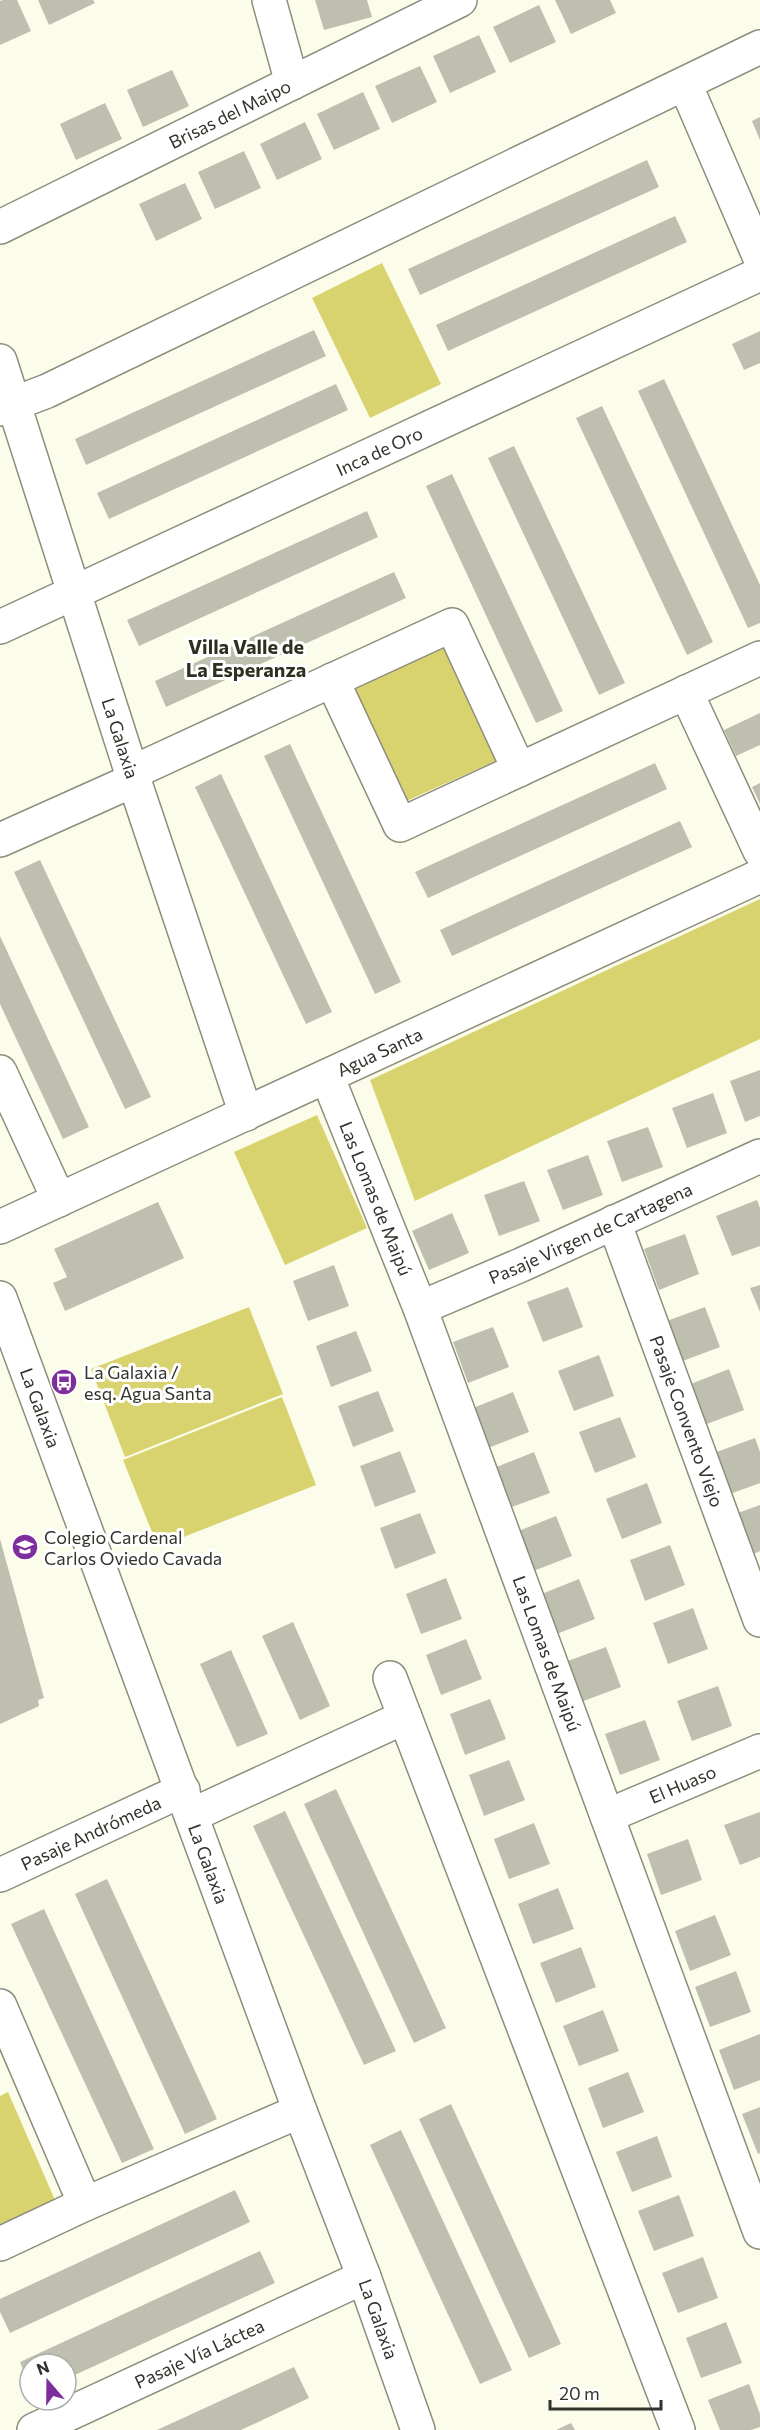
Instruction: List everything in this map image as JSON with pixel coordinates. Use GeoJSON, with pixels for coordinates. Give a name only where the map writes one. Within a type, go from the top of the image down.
{"type":"FeatureCollection","features":[{"type":"Feature","properties":{"kind":"street"},"geometry":{"type":"LineString","coordinates":[[269,0],[292,83]]}},
{"type":"Feature","properties":{"kind":"street","name":"Brisas del Maipo"},"geometry":{"type":"LineString","coordinates":[[0,227],[460,0]]}},
{"type":"Feature","properties":{"kind":"street"},"geometry":{"type":"LineString","coordinates":[[7,406],[47,391],[760,47]]}},
{"type":"Feature","properties":{"kind":"street"},"geometry":{"type":"LineString","coordinates":[[685,84],[760,258]]}},
{"type":"Feature","properties":{"kind":"street","name":"Inca de Oro"},"geometry":{"type":"LineString","coordinates":[[0,627],[760,274]]}},
{"type":"Feature","properties":{"kind":"street","name":"La Galaxia"},"geometry":{"type":"LineString","coordinates":[[0,361],[7,406],[74,593],[246,1114]]}},
{"type":"Feature","properties":{"kind":"street"},"geometry":{"type":"LineString","coordinates":[[0,840],[332,680],[452,625],[519,770]]}},
{"type":"Feature","properties":{"kind":"street"},"geometry":{"type":"LineString","coordinates":[[332,680],[400,825],[760,658]]}},
{"type":"Feature","properties":{"kind":"street"},"geometry":{"type":"LineString","coordinates":[[686,692],[760,850]]}},
{"type":"Feature","properties":{"kind":"street","name":"Agua Santa"},"geometry":{"type":"LineString","coordinates":[[0,1227],[760,876]]}},
{"type":"Feature","properties":{"kind":"street"},"geometry":{"type":"LineString","coordinates":[[0,1072],[59,1200]]}},
{"type":"Feature","properties":{"kind":"street","name":"Las Lomas de Maipú"},"geometry":{"type":"LineString","coordinates":[[327,1076],[420,1308],[760,2232]]}},
{"type":"Feature","properties":{"kind":"street","name":"Pasaje Virgen de Cartagena"},"geometry":{"type":"LineString","coordinates":[[420,1308],[760,1156]]}},
{"type":"Feature","properties":{"kind":"street","name":"Pasaje Convento Viejo"},"geometry":{"type":"LineString","coordinates":[[614,1222],[760,1620]]}},
{"type":"Feature","properties":{"kind":"street","name":"La Galaxia"},"geometry":{"type":"LineString","coordinates":[[0,1299],[300,2111],[364,2277],[418,2430]]}},
{"type":"Feature","properties":{"kind":"street"},"geometry":{"type":"LineString","coordinates":[[390,1678],[678,2430]]}},
{"type":"Feature","properties":{"kind":"street","name":"Pasaje Andrómeda"},"geometry":{"type":"LineString","coordinates":[[0,1875],[405,1717]]}},
{"type":"Feature","properties":{"kind":"street","name":"El Huaso"},"geometry":{"type":"LineString","coordinates":[[607,1816],[760,1751]]}},
{"type":"Feature","properties":{"kind":"street"},"geometry":{"type":"LineString","coordinates":[[0,2006],[11,2061],[85,2204]]}},
{"type":"Feature","properties":{"kind":"street"},"geometry":{"type":"LineString","coordinates":[[0,2244],[85,2204],[300,2111]]}},
{"type":"Feature","properties":{"kind":"street","name":"Pasaje Vía Láctea"},"geometry":{"type":"LineString","coordinates":[[34,2430],[364,2277]]}},
{"type":"Feature","properties":{"kind":"shaded area"},"geometry":{"type":"Polygon","coordinates":[[[382,263],[441,384],[370,418],[312,298],[382,263]]]}},
{"type":"Feature","properties":{"kind":"shaded area"},"geometry":{"type":"Polygon","coordinates":[[[446,645],[500,759],[402,803],[349,688],[446,645]]]}},
{"type":"Feature","properties":{"kind":"shaded area"},"geometry":{"type":"Polygon","coordinates":[[[760,899],[760,1039],[415,1201],[370,1080],[760,899]]]}},
{"type":"Feature","properties":{"kind":"shaded area"},"geometry":{"type":"Polygon","coordinates":[[[317,1115],[367,1228],[285,1265],[234,1152],[317,1115]]]}},
{"type":"Feature","properties":{"kind":"shaded area"},"geometry":{"type":"Polygon","coordinates":[[[249,1307],[283,1394],[125,1457],[91,1369],[249,1307]]]}},
{"type":"Feature","properties":{"kind":"shaded area"},"geometry":{"type":"Polygon","coordinates":[[[282,1397],[316,1485],[158,1547],[123,1460],[282,1397]]]}},
{"type":"Feature","properties":{"kind":"shaded area"},"geometry":{"type":"Polygon","coordinates":[[[8,2092],[55,2200],[0,2224],[0,2096],[8,2092]]]}},
{"type":"Feature","properties":{"kind":"building"},"geometry":{"type":"Polygon","coordinates":[[[17,0],[31,31],[0,45],[0,1],[17,0]]]}},
{"type":"Feature","properties":{"kind":"building"},"geometry":{"type":"Polygon","coordinates":[[[38,0],[93,0],[95,3],[49,25],[38,0]]]}},
{"type":"Feature","properties":{"kind":"building"},"geometry":{"type":"Polygon","coordinates":[[[315,0],[367,0],[372,17],[324,30],[315,0]]]}},
{"type":"Feature","properties":{"kind":"building"},"geometry":{"type":"Polygon","coordinates":[[[555,0],[610,0],[616,13],[571,34],[555,0]]]}},
{"type":"Feature","properties":{"kind":"building"},"geometry":{"type":"Polygon","coordinates":[[[539,5],[556,42],[510,63],[493,27],[539,5]]]}},
{"type":"Feature","properties":{"kind":"building"},"geometry":{"type":"Polygon","coordinates":[[[479,35],[496,72],[450,93],[433,56],[479,35]]]}},
{"type":"Feature","properties":{"kind":"building"},"geometry":{"type":"Polygon","coordinates":[[[420,66],[437,102],[392,123],[375,86],[420,66]]]}},
{"type":"Feature","properties":{"kind":"building"},"geometry":{"type":"Polygon","coordinates":[[[172,70],[189,106],[143,127],[127,90],[172,70]]]}},
{"type":"Feature","properties":{"kind":"building"},"geometry":{"type":"Polygon","coordinates":[[[363,92],[380,129],[334,150],[317,114],[363,92]]]}},
{"type":"Feature","properties":{"kind":"building"},"geometry":{"type":"Polygon","coordinates":[[[105,103],[122,139],[76,160],[60,124],[105,103]]]}},
{"type":"Feature","properties":{"kind":"building"},"geometry":{"type":"Polygon","coordinates":[[[760,117],[760,140],[752,121],[760,117]]]}},
{"type":"Feature","properties":{"kind":"building"},"geometry":{"type":"Polygon","coordinates":[[[305,122],[322,159],[277,180],[260,144],[305,122]]]}},
{"type":"Feature","properties":{"kind":"building"},"geometry":{"type":"Polygon","coordinates":[[[244,151],[261,188],[215,209],[198,172],[244,151]]]}},
{"type":"Feature","properties":{"kind":"building"},"geometry":{"type":"Polygon","coordinates":[[[647,160],[659,187],[420,295],[408,269],[647,160]]]}},
{"type":"Feature","properties":{"kind":"building"},"geometry":{"type":"Polygon","coordinates":[[[185,183],[202,219],[156,241],[139,204],[185,183]]]}},
{"type":"Feature","properties":{"kind":"building"},"geometry":{"type":"Polygon","coordinates":[[[675,216],[687,242],[448,351],[436,325],[675,216]]]}},
{"type":"Feature","properties":{"kind":"building"},"geometry":{"type":"Polygon","coordinates":[[[314,330],[326,356],[86,465],[75,439],[314,330]]]}},
{"type":"Feature","properties":{"kind":"building"},"geometry":{"type":"Polygon","coordinates":[[[760,331],[760,363],[744,370],[732,344],[760,331]]]}},
{"type":"Feature","properties":{"kind":"building"},"geometry":{"type":"Polygon","coordinates":[[[664,379],[760,585],[760,623],[748,628],[638,391],[664,379]]]}},
{"type":"Feature","properties":{"kind":"building"},"geometry":{"type":"Polygon","coordinates":[[[336,384],[348,410],[109,519],[97,493],[336,384]]]}},
{"type":"Feature","properties":{"kind":"building"},"geometry":{"type":"Polygon","coordinates":[[[602,406],[713,642],[687,655],[576,418],[602,406]]]}},
{"type":"Feature","properties":{"kind":"building"},"geometry":{"type":"Polygon","coordinates":[[[514,446],[625,683],[599,695],[488,458],[514,446]]]}},
{"type":"Feature","properties":{"kind":"building"},"geometry":{"type":"Polygon","coordinates":[[[452,474],[563,711],[536,723],[426,486],[452,474]]]}},
{"type":"Feature","properties":{"kind":"building"},"geometry":{"type":"Polygon","coordinates":[[[367,511],[378,537],[139,646],[127,620],[367,511]]]}},
{"type":"Feature","properties":{"kind":"building"},"geometry":{"type":"Polygon","coordinates":[[[394,572],[406,598],[166,707],[155,681],[394,572]]]}},
{"type":"Feature","properties":{"kind":"building"},"geometry":{"type":"Polygon","coordinates":[[[760,713],[760,745],[736,756],[724,730],[760,713]]]}},
{"type":"Feature","properties":{"kind":"building"},"geometry":{"type":"Polygon","coordinates":[[[290,744],[401,982],[375,994],[264,756],[290,744]]]}},
{"type":"Feature","properties":{"kind":"building"},"geometry":{"type":"Polygon","coordinates":[[[655,763],[667,789],[428,898],[415,872],[655,763]]]}},
{"type":"Feature","properties":{"kind":"building"},"geometry":{"type":"Polygon","coordinates":[[[221,774],[332,1012],[306,1024],[195,787],[221,774]]]}},
{"type":"Feature","properties":{"kind":"building"},"geometry":{"type":"Polygon","coordinates":[[[760,783],[760,804],[752,787],[760,783]]]}},
{"type":"Feature","properties":{"kind":"building"},"geometry":{"type":"Polygon","coordinates":[[[680,821],[692,847],[452,956],[440,930],[680,821]]]}},
{"type":"Feature","properties":{"kind":"building"},"geometry":{"type":"Polygon","coordinates":[[[40,860],[151,1097],[125,1109],[14,872],[40,860]]]}},
{"type":"Feature","properties":{"kind":"building"},"geometry":{"type":"Polygon","coordinates":[[[0,936],[89,1127],[63,1139],[0,1004],[0,936]]]}},
{"type":"Feature","properties":{"kind":"building"},"geometry":{"type":"Polygon","coordinates":[[[760,1070],[760,1116],[745,1122],[730,1081],[760,1070]]]}},
{"type":"Feature","properties":{"kind":"building"},"geometry":{"type":"Polygon","coordinates":[[[713,1093],[727,1133],[687,1148],[672,1108],[713,1093]]]}},
{"type":"Feature","properties":{"kind":"building"},"geometry":{"type":"Polygon","coordinates":[[[648,1127],[663,1167],[622,1182],[607,1141],[648,1127]]]}},
{"type":"Feature","properties":{"kind":"building"},"geometry":{"type":"Polygon","coordinates":[[[588,1155],[603,1195],[563,1210],[547,1170],[588,1155]]]}},
{"type":"Feature","properties":{"kind":"building"},"geometry":{"type":"Polygon","coordinates":[[[524,1181],[540,1221],[499,1236],[484,1195],[524,1181]]]}},
{"type":"Feature","properties":{"kind":"building"},"geometry":{"type":"Polygon","coordinates":[[[757,1200],[760,1208],[760,1246],[732,1256],[716,1216],[757,1200]]]}},
{"type":"Feature","properties":{"kind":"building"},"geometry":{"type":"Polygon","coordinates":[[[158,1202],[184,1258],[65,1311],[53,1283],[67,1277],[54,1249],[158,1202]]]}},
{"type":"Feature","properties":{"kind":"building"},"geometry":{"type":"Polygon","coordinates":[[[452,1213],[469,1253],[429,1270],[412,1231],[452,1213]]]}},
{"type":"Feature","properties":{"kind":"building"},"geometry":{"type":"Polygon","coordinates":[[[685,1234],[699,1274],[659,1290],[644,1249],[685,1234]]]}},
{"type":"Feature","properties":{"kind":"building"},"geometry":{"type":"Polygon","coordinates":[[[334,1265],[349,1306],[308,1321],[293,1281],[334,1265]]]}},
{"type":"Feature","properties":{"kind":"building"},"geometry":{"type":"Polygon","coordinates":[[[760,1285],[760,1312],[750,1288],[760,1285]]]}},
{"type":"Feature","properties":{"kind":"building"},"geometry":{"type":"Polygon","coordinates":[[[568,1287],[583,1327],[543,1342],[527,1302],[568,1287]]]}},
{"type":"Feature","properties":{"kind":"building"},"geometry":{"type":"Polygon","coordinates":[[[705,1307],[720,1347],[680,1362],[664,1322],[705,1307]]]}},
{"type":"Feature","properties":{"kind":"building"},"geometry":{"type":"Polygon","coordinates":[[[493,1327],[509,1367],[468,1383],[453,1342],[493,1327]]]}},
{"type":"Feature","properties":{"kind":"building"},"geometry":{"type":"Polygon","coordinates":[[[356,1331],[372,1371],[331,1387],[316,1346],[356,1331]]]}},
{"type":"Feature","properties":{"kind":"building"},"geometry":{"type":"Polygon","coordinates":[[[599,1355],[614,1396],[574,1411],[558,1371],[599,1355]]]}},
{"type":"Feature","properties":{"kind":"building"},"geometry":{"type":"Polygon","coordinates":[[[729,1369],[744,1410],[704,1425],[688,1385],[729,1369]]]}},
{"type":"Feature","properties":{"kind":"building"},"geometry":{"type":"Polygon","coordinates":[[[378,1391],[394,1431],[353,1447],[338,1406],[378,1391]]]}},
{"type":"Feature","properties":{"kind":"building"},"geometry":{"type":"Polygon","coordinates":[[[513,1392],[529,1432],[488,1448],[473,1408],[513,1392]]]}},
{"type":"Feature","properties":{"kind":"building"},"geometry":{"type":"Polygon","coordinates":[[[620,1417],[636,1457],[595,1473],[579,1432],[620,1417]]]}},
{"type":"Feature","properties":{"kind":"building"},"geometry":{"type":"Polygon","coordinates":[[[755,1438],[760,1452],[760,1483],[730,1494],[714,1453],[755,1438]]]}},
{"type":"Feature","properties":{"kind":"building"},"geometry":{"type":"Polygon","coordinates":[[[400,1451],[416,1492],[375,1507],[360,1466],[400,1451]]]}},
{"type":"Feature","properties":{"kind":"building"},"geometry":{"type":"Polygon","coordinates":[[[534,1452],[550,1493],[509,1508],[494,1468],[534,1452]]]}},
{"type":"Feature","properties":{"kind":"building"},"geometry":{"type":"Polygon","coordinates":[[[647,1483],[662,1523],[622,1539],[606,1499],[647,1483]]]}},
{"type":"Feature","properties":{"kind":"building"},"geometry":{"type":"Polygon","coordinates":[[[760,1505],[760,1551],[751,1555],[735,1514],[760,1505]]]}},
{"type":"Feature","properties":{"kind":"building"},"geometry":{"type":"Polygon","coordinates":[[[420,1513],[436,1553],[395,1569],[380,1528],[420,1513]]]}},
{"type":"Feature","properties":{"kind":"building"},"geometry":{"type":"Polygon","coordinates":[[[556,1516],[572,1556],[531,1572],[516,1532],[556,1516]]]}},
{"type":"Feature","properties":{"kind":"building"},"geometry":{"type":"Polygon","coordinates":[[[0,1539],[44,1698],[38,1700],[39,1706],[0,1724],[0,1539]]]}},
{"type":"Feature","properties":{"kind":"building"},"geometry":{"type":"Polygon","coordinates":[[[670,1545],[685,1585],[645,1601],[630,1560],[670,1545]]]}},
{"type":"Feature","properties":{"kind":"building"},"geometry":{"type":"Polygon","coordinates":[[[446,1578],[462,1619],[421,1634],[406,1594],[446,1578]]]}},
{"type":"Feature","properties":{"kind":"building"},"geometry":{"type":"Polygon","coordinates":[[[579,1579],[595,1619],[554,1635],[539,1595],[579,1579]]]}},
{"type":"Feature","properties":{"kind":"building"},"geometry":{"type":"Polygon","coordinates":[[[693,1608],[708,1649],[668,1664],[653,1623],[693,1608]]]}},
{"type":"Feature","properties":{"kind":"building"},"geometry":{"type":"Polygon","coordinates":[[[293,1622],[330,1706],[300,1720],[262,1636],[293,1622]]]}},
{"type":"Feature","properties":{"kind":"building"},"geometry":{"type":"Polygon","coordinates":[[[466,1639],[482,1679],[441,1695],[426,1655],[466,1639]]]}},
{"type":"Feature","properties":{"kind":"building"},"geometry":{"type":"Polygon","coordinates":[[[606,1647],[621,1687],[581,1702],[565,1662],[606,1647]]]}},
{"type":"Feature","properties":{"kind":"building"},"geometry":{"type":"Polygon","coordinates":[[[231,1650],[268,1734],[237,1747],[200,1664],[231,1650]]]}},
{"type":"Feature","properties":{"kind":"building"},"geometry":{"type":"Polygon","coordinates":[[[718,1686],[732,1726],[692,1741],[677,1701],[718,1686]]]}},
{"type":"Feature","properties":{"kind":"building"},"geometry":{"type":"Polygon","coordinates":[[[490,1699],[506,1739],[465,1755],[450,1714],[490,1699]]]}},
{"type":"Feature","properties":{"kind":"building"},"geometry":{"type":"Polygon","coordinates":[[[645,1720],[660,1760],[620,1775],[605,1734],[645,1720]]]}},
{"type":"Feature","properties":{"kind":"building"},"geometry":{"type":"Polygon","coordinates":[[[509,1760],[525,1800],[484,1816],[469,1775],[509,1760]]]}},
{"type":"Feature","properties":{"kind":"building"},"geometry":{"type":"Polygon","coordinates":[[[336,1789],[446,2028],[414,2043],[304,1804],[336,1789]]]}},
{"type":"Feature","properties":{"kind":"building"},"geometry":{"type":"Polygon","coordinates":[[[285,1811],[396,2051],[364,2065],[253,1826],[285,1811]]]}},
{"type":"Feature","properties":{"kind":"building"},"geometry":{"type":"Polygon","coordinates":[[[760,1812],[760,1857],[740,1865],[724,1825],[760,1812]]]}},
{"type":"Feature","properties":{"kind":"building"},"geometry":{"type":"Polygon","coordinates":[[[534,1823],[550,1864],[509,1879],[494,1839],[534,1823]]]}},
{"type":"Feature","properties":{"kind":"building"},"geometry":{"type":"Polygon","coordinates":[[[688,1839],[702,1880],[661,1895],[647,1854],[688,1839]]]}},
{"type":"Feature","properties":{"kind":"building"},"geometry":{"type":"Polygon","coordinates":[[[107,1879],[217,2119],[185,2134],[75,1894],[107,1879]]]}},
{"type":"Feature","properties":{"kind":"building"},"geometry":{"type":"Polygon","coordinates":[[[558,1888],[574,1929],[533,1944],[518,1904],[558,1888]]]}},
{"type":"Feature","properties":{"kind":"building"},"geometry":{"type":"Polygon","coordinates":[[[44,1909],[154,2149],[122,2163],[11,1924],[44,1909]]]}},
{"type":"Feature","properties":{"kind":"building"},"geometry":{"type":"Polygon","coordinates":[[[715,1915],[731,1955],[690,1971],[675,1931],[715,1915]]]}},
{"type":"Feature","properties":{"kind":"building"},"geometry":{"type":"Polygon","coordinates":[[[581,1947],[596,1987],[556,2003],[540,1963],[581,1947]]]}},
{"type":"Feature","properties":{"kind":"building"},"geometry":{"type":"Polygon","coordinates":[[[736,1971],[751,2012],[710,2027],[695,1987],[736,1971]]]}},
{"type":"Feature","properties":{"kind":"building"},"geometry":{"type":"Polygon","coordinates":[[[603,2010],[619,2051],[579,2066],[563,2026],[603,2010]]]}},
{"type":"Feature","properties":{"kind":"building"},"geometry":{"type":"Polygon","coordinates":[[[760,2034],[760,2080],[734,2090],[719,2050],[760,2034]]]}},
{"type":"Feature","properties":{"kind":"building"},"geometry":{"type":"Polygon","coordinates":[[[628,2072],[644,2112],[603,2128],[588,2088],[628,2072]]]}},
{"type":"Feature","properties":{"kind":"building"},"geometry":{"type":"Polygon","coordinates":[[[451,2104],[561,2344],[529,2358],[419,2119],[451,2104]]]}},
{"type":"Feature","properties":{"kind":"building"},"geometry":{"type":"Polygon","coordinates":[[[760,2107],[760,2153],[758,2154],[742,2114],[760,2107]]]}},
{"type":"Feature","properties":{"kind":"building"},"geometry":{"type":"Polygon","coordinates":[[[401,2130],[512,2370],[480,2384],[370,2145],[401,2130]]]}},
{"type":"Feature","properties":{"kind":"building"},"geometry":{"type":"Polygon","coordinates":[[[657,2136],[672,2177],[632,2192],[616,2152],[657,2136]]]}},
{"type":"Feature","properties":{"kind":"building"},"geometry":{"type":"Polygon","coordinates":[[[235,2190],[250,2222],[10,2333],[0,2312],[0,2299],[235,2190]]]}},
{"type":"Feature","properties":{"kind":"building"},"geometry":{"type":"Polygon","coordinates":[[[679,2195],[694,2236],[654,2251],[638,2211],[679,2195]]]}},
{"type":"Feature","properties":{"kind":"building"},"geometry":{"type":"Polygon","coordinates":[[[260,2251],[275,2283],[78,2373],[78,2352],[42,2352],[260,2251]]]}},
{"type":"Feature","properties":{"kind":"building"},"geometry":{"type":"Polygon","coordinates":[[[703,2257],[718,2298],[678,2313],[662,2273],[703,2257]]]}},
{"type":"Feature","properties":{"kind":"building"},"geometry":{"type":"Polygon","coordinates":[[[726,2322],[742,2363],[701,2378],[686,2338],[726,2322]]]}},
{"type":"Feature","properties":{"kind":"building"},"geometry":{"type":"Polygon","coordinates":[[[294,2367],[309,2398],[241,2430],[157,2430],[294,2367]]]}},
{"type":"Feature","properties":{"kind":"building"},"geometry":{"type":"Polygon","coordinates":[[[749,2384],[760,2414],[760,2427],[751,2430],[720,2430],[708,2400],[749,2384]]]}},
{"type":"Feature","properties":{"kind":"building"},"geometry":{"type":"Polygon","coordinates":[[[571,2423],[575,2430],[556,2430],[571,2423]]]}},
{"type":"Feature","properties":{"kind":"place","name":"La Galaxia / esq. Agua Santa"},"geometry":{"type":"Point","coordinates":[64,1382]}},
{"type":"Feature","properties":{"kind":"place","name":"Colegio Cardenal Carlos Oviedo Cavada"},"geometry":{"type":"Point","coordinates":[25,1547]}},
{"type":"Feature","properties":{"kind":"district","name":"Villa Valle de La Esperanza"},"geometry":{"type":"Point","coordinates":[246,658]}}]}
